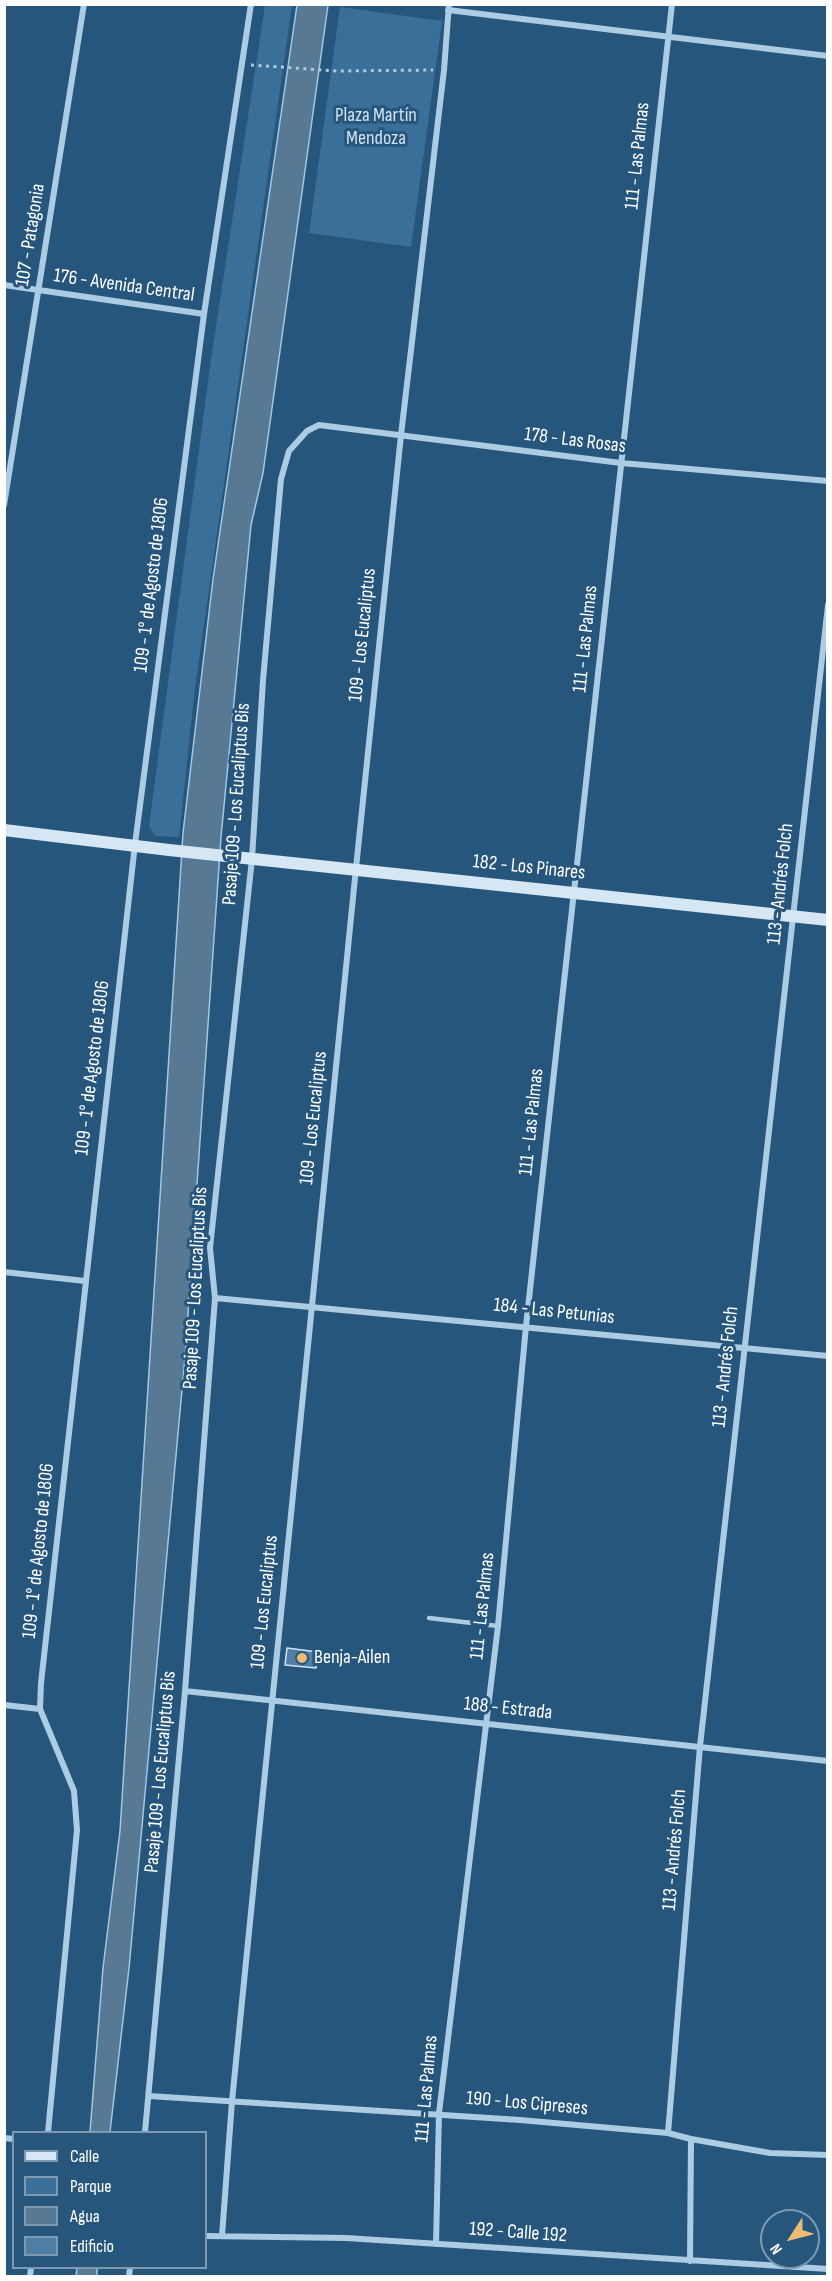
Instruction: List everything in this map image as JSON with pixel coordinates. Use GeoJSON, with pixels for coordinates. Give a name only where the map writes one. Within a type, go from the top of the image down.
{"type":"FeatureCollection","features":[{"type":"Feature","properties":{"kind":"street","name":"107 - Patagonia"},"geometry":{"type":"LineString","coordinates":[[4,505],[84,4]]}},
{"type":"Feature","properties":{"kind":"street","name":"109 - 1° de Agosto de 1806"},"geometry":{"type":"LineString","coordinates":[[48,2131],[77,1830],[74,1791],[40,1709],[41,1683],[135,844],[204,314],[251,4]]}},
{"type":"Feature","properties":{"kind":"street","name":"111 - Las Palmas"},"geometry":{"type":"LineString","coordinates":[[436,2244],[439,2113],[498,1626],[526,1326],[672,4]]}},
{"type":"Feature","properties":{"kind":"street"},"geometry":{"type":"LineString","coordinates":[[449,7],[668,38],[828,56]]}},
{"type":"Feature","properties":{"kind":"street","name":"109 - Los Eucaliptus"},"geometry":{"type":"LineString","coordinates":[[222,2236],[232,2101],[311,1305],[401,435],[444,70],[449,7]]}},
{"type":"Feature","properties":{"kind":"street","name":"176 - Avenida Central"},"geometry":{"type":"LineString","coordinates":[[4,285],[204,314]]}},
{"type":"Feature","properties":{"kind":"street","name":"178 - Las Rosas"},"geometry":{"type":"LineString","coordinates":[[319,425],[621,464],[828,481]]}},
{"type":"Feature","properties":{"kind":"street","name":"Pasaje 109 - Los Eucaliptus Bis"},"geometry":{"type":"LineString","coordinates":[[145,2131],[184,1691],[215,1298],[210,1248],[252,858],[263,680],[281,479],[289,451],[296,441],[307,431],[319,425]]}},
{"type":"Feature","properties":{"kind":"street","name":"113 - Andrés Folch"},"geometry":{"type":"LineString","coordinates":[[668,2133],[700,1746],[828,605]]}},
{"type":"Feature","properties":{"kind":"street","name":"182 - Los Pinares"},"geometry":{"type":"LineString","coordinates":[[4,830],[170,850],[828,920]]}},
{"type":"Feature","properties":{"kind":"street"},"geometry":{"type":"LineString","coordinates":[[4,1272],[85,1281]]}},
{"type":"Feature","properties":{"kind":"street","name":"184 - Las Petunias"},"geometry":{"type":"LineString","coordinates":[[215,1298],[311,1305],[828,1356]]}},
{"type":"Feature","properties":{"kind":"street","name":"188 - Estrada"},"geometry":{"type":"LineString","coordinates":[[184,1691],[828,1761]]}},
{"type":"Feature","properties":{"kind":"street"},"geometry":{"type":"LineString","coordinates":[[4,1705],[40,1709]]}},
{"type":"Feature","properties":{"kind":"street","name":"190 - Los Cipreses"},"geometry":{"type":"LineString","coordinates":[[149,2096],[439,2113],[668,2133],[770,2153],[828,2156]]}},
{"type":"Feature","properties":{"kind":"street"},"geometry":{"type":"LineString","coordinates":[[690,2261],[691,2139]]}},
{"type":"Feature","properties":{"kind":"street","name":"192 - Calle 192"},"geometry":{"type":"LineString","coordinates":[[207,2236],[346,2238],[828,2269]]}},
{"type":"Feature","properties":{"kind":"lane"},"geometry":{"type":"LineString","coordinates":[[429,1618],[498,1626]]}},
{"type":"Feature","properties":{"kind":"path"},"geometry":{"type":"LineString","coordinates":[[243,64],[271,68],[337,71],[444,70]]}},
{"type":"Feature","properties":{"kind":"green space"},"geometry":{"type":"Polygon","coordinates":[[[265,5],[292,5],[195,688],[179,837],[155,836],[149,826],[211,359],[265,5]]]}},
{"type":"Feature","properties":{"kind":"green space","name":"Plaza Martín Mendoza"},"geometry":{"type":"Polygon","coordinates":[[[340,7],[442,21],[411,247],[309,233],[340,7]]]}},
{"type":"Feature","properties":{"kind":"water"},"geometry":{"type":"Polygon","coordinates":[[[297,5],[328,5],[263,473],[251,525],[221,837],[185,1357],[129,1968],[110,2131],[90,2131],[103,1968],[120,1831],[183,833],[213,579],[297,5]]]}},
{"type":"Feature","properties":{"kind":"water"},"geometry":{"type":"Polygon","coordinates":[[[77,2269],[97,2269],[97,2276],[76,2276],[77,2269]]]}},
{"type":"Feature","properties":{"kind":"building","name":"Benja-Ailen"},"geometry":{"type":"Polygon","coordinates":[[[287,1648],[318,1652],[316,1668],[285,1665],[287,1648]]]}},
{"type":"Feature","properties":{"kind":"place","name":"Benja-Ailen"},"geometry":{"type":"Point","coordinates":[302,1658]}}]}
